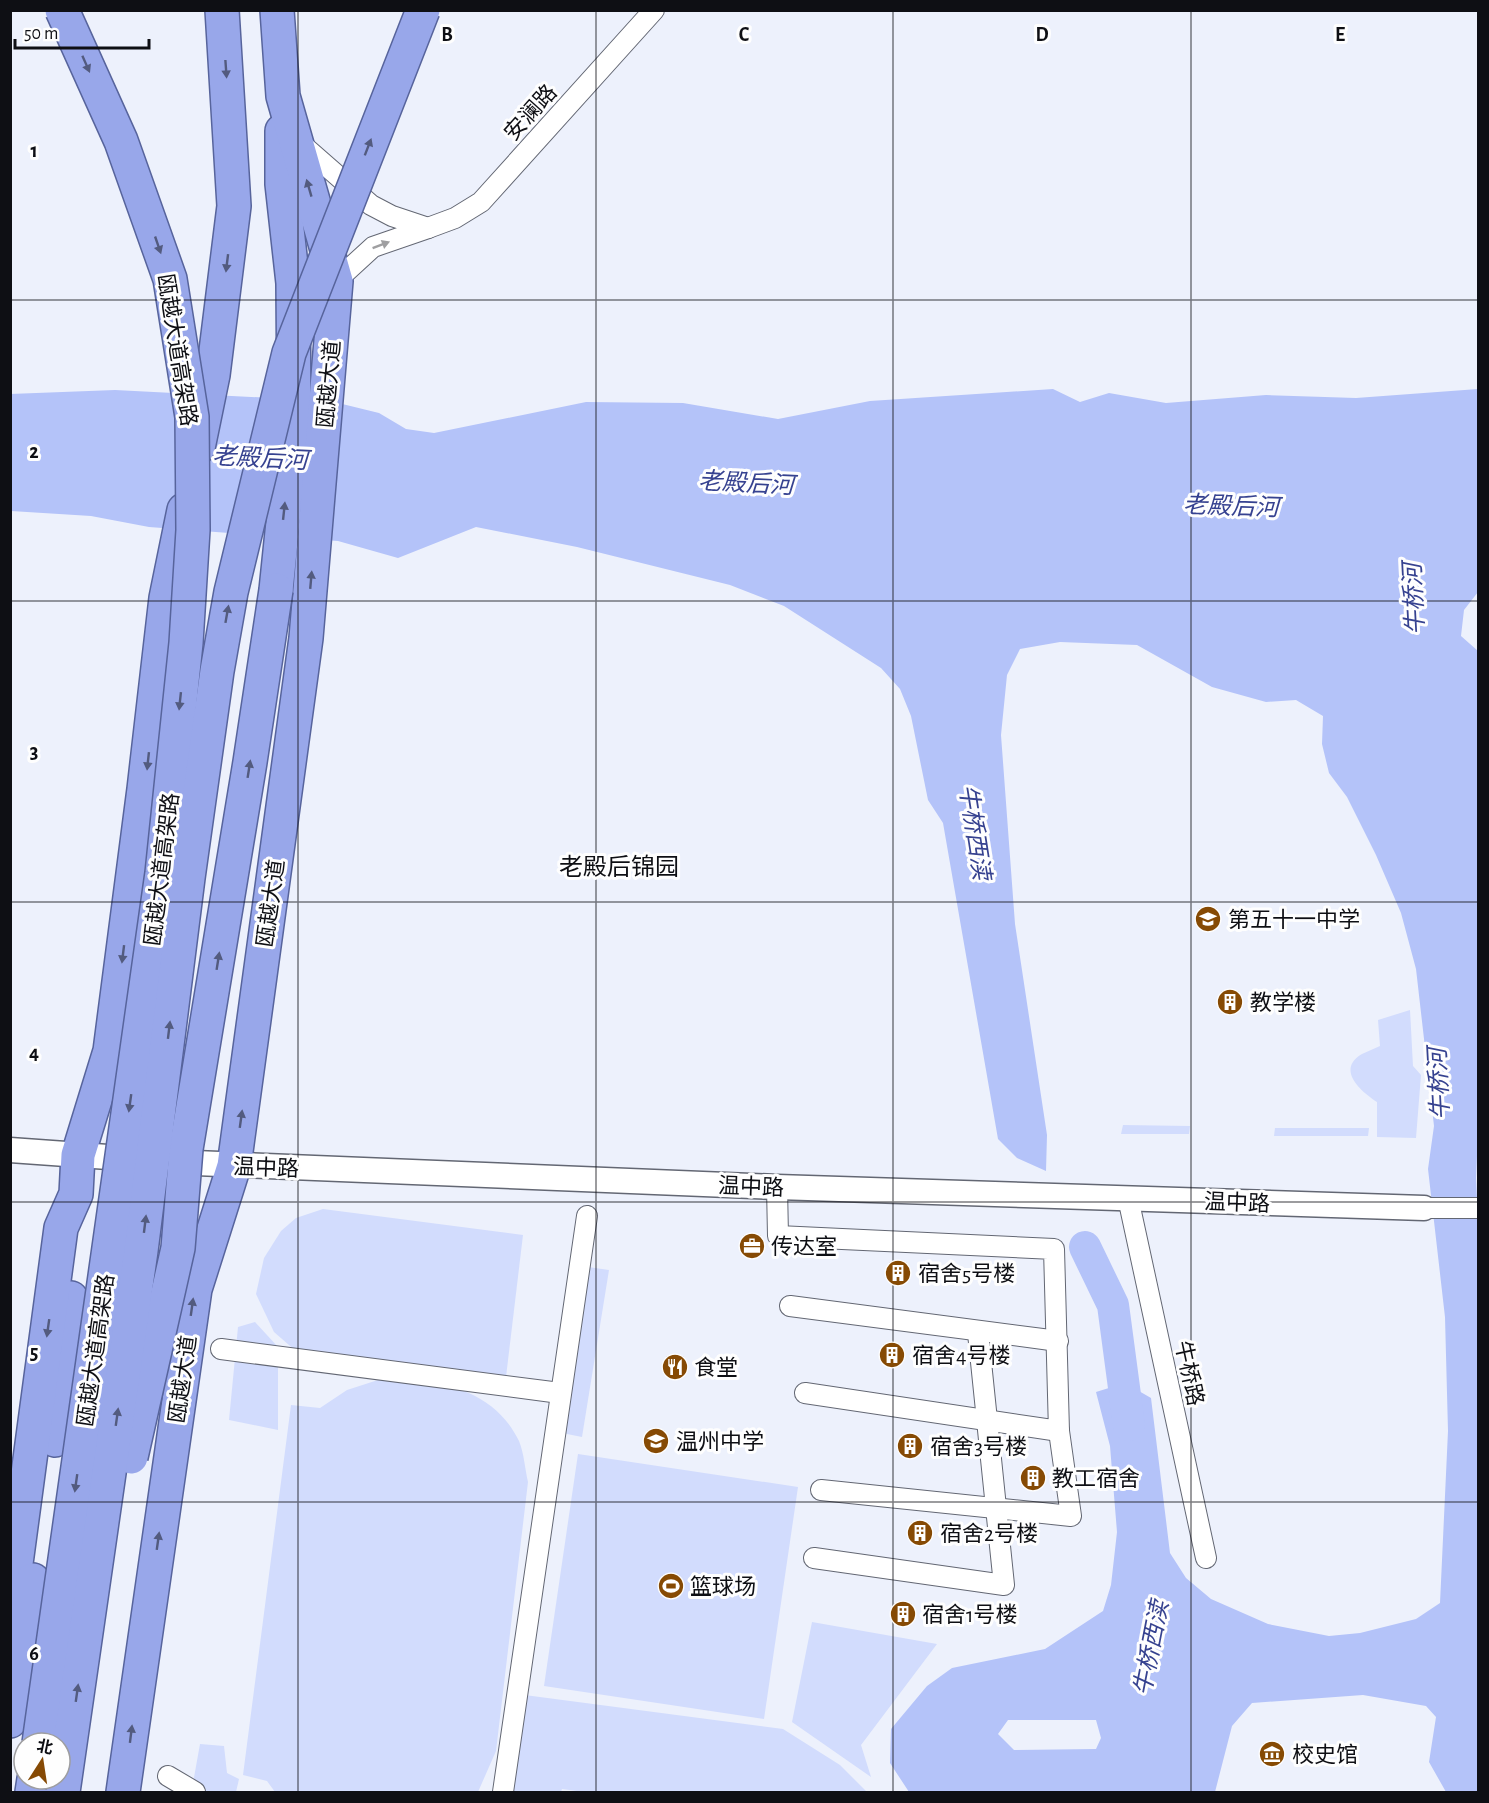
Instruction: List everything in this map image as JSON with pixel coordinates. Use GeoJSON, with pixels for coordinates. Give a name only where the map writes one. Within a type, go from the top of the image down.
{"type":"FeatureCollection","features":[{"type":"Feature","properties":{"kind":"highway","name":"瓯越大道高架路"},"geometry":{"type":"LineString","coordinates":[[41,1731],[162,873],[186,643],[193,530],[192,417],[170,279],[121,141],[62,10]]}},
{"type":"Feature","properties":{"kind":"highway"},"geometry":{"type":"LineString","coordinates":[[10,1721],[69,1354],[78,1155],[110,1051],[166,598],[213,375],[234,206],[222,10]]}},
{"type":"Feature","properties":{"kind":"highway","name":"瓯越大道"},"geometry":{"type":"LineString","coordinates":[[123,1792],[195,1289],[234,1166],[306,638],[333,327],[336,281],[283,96],[277,10]]}},
{"type":"Feature","properties":{"kind":"highway","name":"瓯越大道高架路"},"geometry":{"type":"LineString","coordinates":[[63,1792],[141,1251],[188,878],[217,671],[250,507],[289,353],[423,10]]}},
{"type":"Feature","properties":{"kind":"highway"},"geometry":{"type":"LineString","coordinates":[[86,1636],[116,1524],[178,1248],[186,1149],[276,592],[294,416],[292,283],[282,184],[283,96]]}},
{"type":"Feature","properties":{"kind":"highway"},"geometry":{"type":"LineString","coordinates":[[10,1608],[61,1228],[76,1194]]}},
{"type":"Feature","properties":{"kind":"street","name":"安澜路"},"geometry":{"type":"LineString","coordinates":[[336,281],[373,247],[455,218],[481,202],[654,10]]}},
{"type":"Feature","properties":{"kind":"street"},"geometry":{"type":"LineString","coordinates":[[295,138],[371,205],[392,216],[428,228]]}},
{"type":"Feature","properties":{"kind":"street","name":"温中路"},"geometry":{"type":"LineString","coordinates":[[10,1150],[234,1166],[777,1187],[1424,1208]]}},
{"type":"Feature","properties":{"kind":"street"},"geometry":{"type":"LineString","coordinates":[[777,1187],[778,1236],[1054,1248],[1059,1431],[1071,1516],[821,1490]]}},
{"type":"Feature","properties":{"kind":"street","name":"牛桥路"},"geometry":{"type":"LineString","coordinates":[[1128,1198],[1206,1558]]}},
{"type":"Feature","properties":{"kind":"street"},"geometry":{"type":"LineString","coordinates":[[1424,1208],[1479,1209]]}},
{"type":"Feature","properties":{"kind":"street"},"geometry":{"type":"LineString","coordinates":[[503,1792],[587,1216]]}},
{"type":"Feature","properties":{"kind":"street"},"geometry":{"type":"LineString","coordinates":[[790,1306],[978,1333],[1058,1341]]}},
{"type":"Feature","properties":{"kind":"street"},"geometry":{"type":"LineString","coordinates":[[814,1558],[1004,1585],[978,1333]]}},
{"type":"Feature","properties":{"kind":"street"},"geometry":{"type":"LineString","coordinates":[[220,1349],[561,1393]]}},
{"type":"Feature","properties":{"kind":"street"},"geometry":{"type":"LineString","coordinates":[[805,1393],[1059,1431]]}},
{"type":"Feature","properties":{"kind":"street"},"geometry":{"type":"LineString","coordinates":[[168,1776],[195,1792]]}},
{"type":"Feature","properties":{"kind":"shaded area"},"geometry":{"type":"Polygon","coordinates":[[[1410,1010],[1413,1066],[1421,1075],[1416,1138],[1377,1137],[1377,1102],[1359,1087],[1351,1074],[1351,1067],[1354,1060],[1362,1054],[1380,1046],[1378,1020],[1410,1010]]]}},
{"type":"Feature","properties":{"kind":"shaded area"},"geometry":{"type":"Polygon","coordinates":[[[1123,1125],[1190,1126],[1189,1134],[1121,1134],[1123,1125]]]}},
{"type":"Feature","properties":{"kind":"shaded area"},"geometry":{"type":"Polygon","coordinates":[[[1275,1128],[1369,1128],[1368,1136],[1274,1136],[1275,1128]]]}},
{"type":"Feature","properties":{"kind":"shaded area"},"geometry":{"type":"Polygon","coordinates":[[[323,1209],[523,1235],[506,1377],[297,1352],[274,1332],[256,1294],[264,1258],[281,1231],[296,1218],[323,1209]]]}},
{"type":"Feature","properties":{"kind":"shaded area"},"geometry":{"type":"Polygon","coordinates":[[[588,1267],[609,1270],[582,1437],[562,1433],[588,1267]]]}},
{"type":"Feature","properties":{"kind":"shaded area"},"geometry":{"type":"Polygon","coordinates":[[[255,1322],[278,1347],[278,1430],[229,1420],[238,1327],[255,1322]]]}},
{"type":"Feature","properties":{"kind":"shaded area"},"geometry":{"type":"Polygon","coordinates":[[[416,1378],[462,1390],[489,1404],[510,1426],[519,1441],[523,1456],[528,1482],[496,1751],[478,1792],[275,1792],[267,1781],[243,1775],[291,1405],[320,1408],[347,1390],[378,1380],[416,1378]]]}},
{"type":"Feature","properties":{"kind":"shaded area","name":"篮球场"},"geometry":{"type":"Polygon","coordinates":[[[578,1454],[798,1487],[764,1719],[544,1686],[578,1454]]]}},
{"type":"Feature","properties":{"kind":"shaded area"},"geometry":{"type":"Polygon","coordinates":[[[812,1622],[937,1644],[861,1745],[871,1777],[792,1722],[812,1622]]]}},
{"type":"Feature","properties":{"kind":"shaded area"},"geometry":{"type":"Polygon","coordinates":[[[517,1694],[783,1729],[840,1765],[867,1792],[584,1792],[562,1789],[561,1792],[493,1792],[505,1782],[517,1694]]]}},
{"type":"Feature","properties":{"kind":"shaded area"},"geometry":{"type":"Polygon","coordinates":[[[200,1744],[224,1746],[227,1773],[239,1779],[236,1792],[207,1792],[193,1783],[200,1744]]]}},
{"type":"Feature","properties":{"kind":"water"},"geometry":{"type":"Polygon","coordinates":[[[1053,389],[1080,402],[1109,393],[1166,403],[1266,395],[1356,398],[1478,389],[1478,592],[1464,610],[1461,636],[1478,651],[1478,1135],[1476,1178],[1478,1220],[1478,1792],[1446,1792],[1429,1762],[1436,1717],[1426,1706],[1363,1695],[1252,1703],[1232,1726],[1215,1792],[909,1792],[890,1763],[891,1729],[927,1686],[952,1668],[1045,1649],[1103,1611],[1111,1585],[1117,1532],[1110,1446],[1096,1392],[1125,1383],[1151,1398],[1170,1553],[1186,1578],[1211,1599],[1268,1624],[1329,1636],[1360,1633],[1416,1619],[1440,1603],[1448,1431],[1445,1317],[1428,1169],[1434,1126],[1416,969],[1401,913],[1376,855],[1347,797],[1329,773],[1322,744],[1323,716],[1296,700],[1266,702],[1212,687],[1137,645],[1060,642],[1020,649],[1007,675],[1001,735],[1015,924],[1047,1135],[1046,1171],[1017,1158],[998,1139],[943,823],[928,800],[911,716],[900,689],[881,668],[784,606],[730,585],[577,547],[476,527],[398,558],[338,541],[149,527],[91,516],[11,511],[10,394],[115,390],[330,401],[379,413],[406,429],[434,433],[586,402],[683,403],[778,419],[870,401],[1053,389]],[[1008,1720],[998,1734],[1014,1750],[1096,1749],[1101,1738],[1096,1720],[1008,1720]]]}},
{"type":"Feature","properties":{"kind":"waterway","name":"牛桥西渎"},"geometry":{"type":"LineString","coordinates":[[1085,1247],[1113,1305],[1129,1425]]}},
{"type":"Feature","properties":{"kind":"place","name":"第五十一中学"},"geometry":{"type":"Point","coordinates":[1208,919]}},
{"type":"Feature","properties":{"kind":"place","name":"教学楼"},"geometry":{"type":"Point","coordinates":[1230,1002]}},
{"type":"Feature","properties":{"kind":"place","name":"传达室"},"geometry":{"type":"Point","coordinates":[752,1246]}},
{"type":"Feature","properties":{"kind":"place","name":"宿舍5号楼"},"geometry":{"type":"Point","coordinates":[898,1273]}},
{"type":"Feature","properties":{"kind":"place","name":"宿舍4号楼"},"geometry":{"type":"Point","coordinates":[892,1355]}},
{"type":"Feature","properties":{"kind":"place","name":"食堂"},"geometry":{"type":"Point","coordinates":[675,1367]}},
{"type":"Feature","properties":{"kind":"place","name":"温州中学"},"geometry":{"type":"Point","coordinates":[656,1441]}},
{"type":"Feature","properties":{"kind":"place","name":"宿舍3号楼"},"geometry":{"type":"Point","coordinates":[910,1446]}},
{"type":"Feature","properties":{"kind":"place","name":"教工宿舍"},"geometry":{"type":"Point","coordinates":[1033,1478]}},
{"type":"Feature","properties":{"kind":"place","name":"宿舍2号楼"},"geometry":{"type":"Point","coordinates":[920,1533]}},
{"type":"Feature","properties":{"kind":"place","name":"篮球场"},"geometry":{"type":"Point","coordinates":[671,1586]}},
{"type":"Feature","properties":{"kind":"place","name":"宿舍1号楼"},"geometry":{"type":"Point","coordinates":[903,1614]}},
{"type":"Feature","properties":{"kind":"place","name":"校史馆"},"geometry":{"type":"Point","coordinates":[1272,1754]}},
{"type":"Feature","properties":{"kind":"district","name":"老殿后锦园"},"geometry":{"type":"Point","coordinates":[619,867]}},
{"type":"Feature","properties":{"kind":"water label","name":"老殿后河"},"geometry":{"type":"Point","coordinates":[260,458]}},
{"type":"Feature","properties":{"kind":"water label","name":"老殿后河"},"geometry":{"type":"Point","coordinates":[746,483]}},
{"type":"Feature","properties":{"kind":"water label","name":"老殿后河"},"geometry":{"type":"Point","coordinates":[1231,506]}},
{"type":"Feature","properties":{"kind":"water label","name":"牛桥河"},"geometry":{"type":"Point","coordinates":[1414,599]}},
{"type":"Feature","properties":{"kind":"water label","name":"牛桥河"},"geometry":{"type":"Point","coordinates":[1439,1084]}}]}
